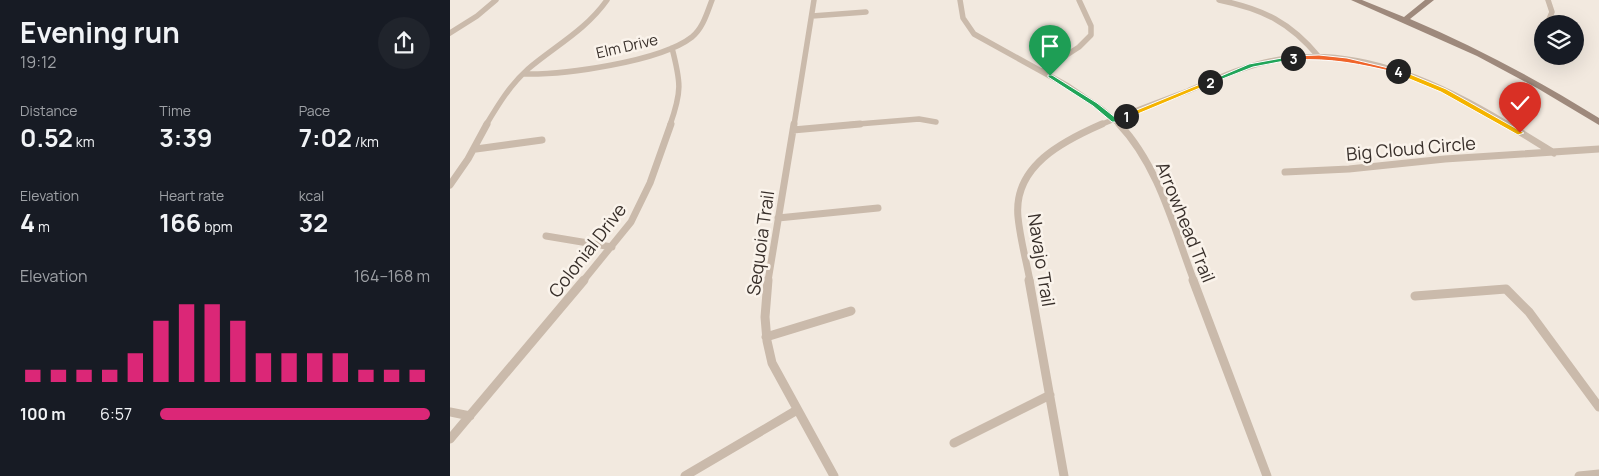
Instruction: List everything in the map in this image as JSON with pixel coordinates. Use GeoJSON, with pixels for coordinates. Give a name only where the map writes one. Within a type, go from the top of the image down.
{"type":"FeatureCollection","features":[{"type":"Feature","properties":{"kind":"street"},"geometry":{"type":"LineString","coordinates":[[450,33],[477,16],[496,0]]}},
{"type":"Feature","properties":{"kind":"street"},"geometry":{"type":"LineString","coordinates":[[450,186],[476,148],[495,110],[510,88],[523,74],[580,31],[597,14],[607,0]]}},
{"type":"Feature","properties":{"kind":"street","name":"Elm Drive"},"geometry":{"type":"LineString","coordinates":[[523,74],[558,74],[649,55],[672,48],[689,39],[699,29],[712,0]]}},
{"type":"Feature","properties":{"kind":"street","name":"Sequoia Trail"},"geometry":{"type":"LineString","coordinates":[[814,0],[766,297],[766,337],[772,363],[834,476]]}},
{"type":"Feature","properties":{"kind":"street","name":"Arrowhead Trail"},"geometry":{"type":"LineString","coordinates":[[960,0],[963,20],[968,29],[1095,104],[1115,121],[1136,145],[1154,175],[1267,476]]}},
{"type":"Feature","properties":{"kind":"street"},"geometry":{"type":"LineString","coordinates":[[1042,71],[1079,47],[1091,35],[1091,26],[1079,0]]}},
{"type":"Feature","properties":{"kind":"street"},"geometry":{"type":"LineString","coordinates":[[1219,0],[1250,7],[1276,17],[1298,32],[1319,57]]}},
{"type":"Feature","properties":{"kind":"street"},"geometry":{"type":"LineString","coordinates":[[1355,0],[1489,59],[1540,86],[1599,122]]}},
{"type":"Feature","properties":{"kind":"street"},"geometry":{"type":"LineString","coordinates":[[1404,20],[1430,0]]}},
{"type":"Feature","properties":{"kind":"street"},"geometry":{"type":"LineString","coordinates":[[1548,0],[1553,10],[1553,15]]}},
{"type":"Feature","properties":{"kind":"street"},"geometry":{"type":"LineString","coordinates":[[812,16],[866,12]]}},
{"type":"Feature","properties":{"kind":"street","name":"Colonial Drive"},"geometry":{"type":"LineString","coordinates":[[450,440],[631,222],[641,203],[678,103],[680,80],[672,48]]}},
{"type":"Feature","properties":{"kind":"street","name":"Navajo Trail"},"geometry":{"type":"LineString","coordinates":[[1064,476],[1018,216],[1021,190],[1031,171],[1049,152],[1079,136],[1251,65],[1280,59],[1319,57],[1370,64],[1428,83],[1482,111],[1554,153]]}},
{"type":"Feature","properties":{"kind":"street"},"geometry":{"type":"LineString","coordinates":[[793,130],[919,119],[936,122]]}},
{"type":"Feature","properties":{"kind":"street"},"geometry":{"type":"LineString","coordinates":[[476,148],[542,140]]}},
{"type":"Feature","properties":{"kind":"street","name":"Big Cloud Circle"},"geometry":{"type":"LineString","coordinates":[[1285,172],[1349,169],[1435,160],[1599,149]]}},
{"type":"Feature","properties":{"kind":"street"},"geometry":{"type":"LineString","coordinates":[[778,218],[878,208]]}},
{"type":"Feature","properties":{"kind":"street"},"geometry":{"type":"LineString","coordinates":[[546,236],[612,247]]}},
{"type":"Feature","properties":{"kind":"street"},"geometry":{"type":"LineString","coordinates":[[1415,296],[1506,288],[1529,312],[1599,407]]}},
{"type":"Feature","properties":{"kind":"street"},"geometry":{"type":"LineString","coordinates":[[766,337],[851,311]]}},
{"type":"Feature","properties":{"kind":"street"},"geometry":{"type":"LineString","coordinates":[[954,443],[1050,395]]}},
{"type":"Feature","properties":{"kind":"street"},"geometry":{"type":"LineString","coordinates":[[685,476],[797,410]]}},
{"type":"Feature","properties":{"kind":"street"},"geometry":{"type":"LineString","coordinates":[[450,412],[470,416]]}},
{"type":"Feature","properties":{"kind":"street"},"geometry":{"type":"LineString","coordinates":[[1579,476],[1599,474]]}},
{"type":"Feature","properties":{"kind":"route"},"geometry":{"type":"LineString","coordinates":[[1050,76],[1095,104],[1115,121],[1233,72],[1262,62],[1302,57],[1347,59],[1403,73],[1428,83],[1467,102],[1520,133]]}}]}
